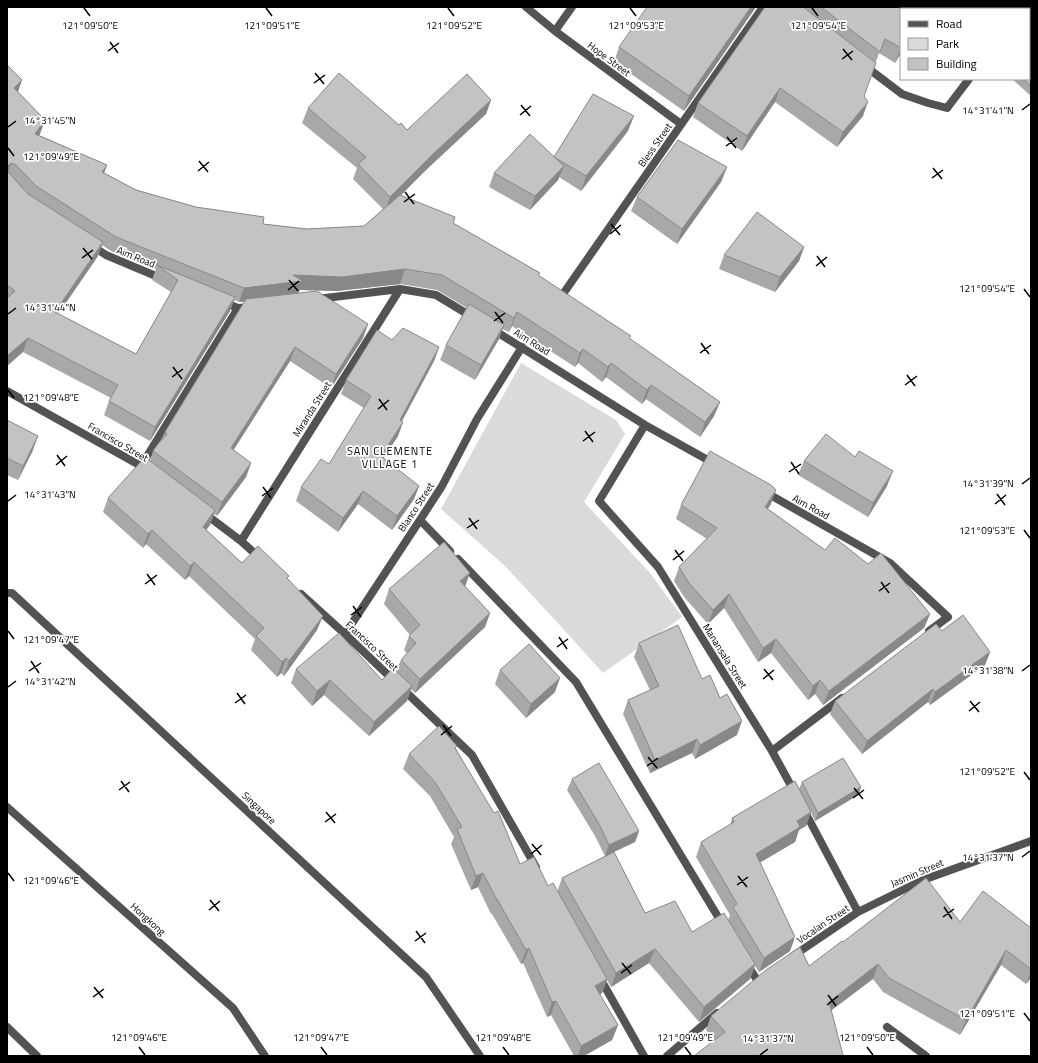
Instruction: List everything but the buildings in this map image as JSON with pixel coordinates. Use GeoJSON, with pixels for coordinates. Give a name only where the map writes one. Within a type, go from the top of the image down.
{"type":"FeatureCollection","features":[{"type":"Feature","properties":{"kind":"street","name":"Hope Street"},"geometry":{"type":"LineString","coordinates":[[526,7],[555,31],[681,124]]}},
{"type":"Feature","properties":{"kind":"street"},"geometry":{"type":"LineString","coordinates":[[555,31],[572,7]]}},
{"type":"Feature","properties":{"kind":"street","name":"Bless Street"},"geometry":{"type":"LineString","coordinates":[[563,294],[763,7]]}},
{"type":"Feature","properties":{"kind":"street"},"geometry":{"type":"LineString","coordinates":[[858,60],[902,94],[947,108],[967,80]]}},
{"type":"Feature","properties":{"kind":"street","name":"Aim Road"},"geometry":{"type":"LineString","coordinates":[[86,243],[106,255],[172,282]]}},
{"type":"Feature","properties":{"kind":"street","name":"Aim Road"},"geometry":{"type":"LineString","coordinates":[[308,300],[400,289],[436,294],[645,425],[720,467]]}},
{"type":"Feature","properties":{"kind":"street","name":"Miranda Street"},"geometry":{"type":"LineString","coordinates":[[241,540],[400,289]]}},
{"type":"Feature","properties":{"kind":"street"},"geometry":{"type":"LineString","coordinates":[[216,300],[238,308],[261,306]]}},
{"type":"Feature","properties":{"kind":"street"},"geometry":{"type":"LineString","coordinates":[[141,466],[238,308]]}},
{"type":"Feature","properties":{"kind":"street","name":"Blanco Street"},"geometry":{"type":"LineString","coordinates":[[345,634],[442,486],[478,419],[522,347]]}},
{"type":"Feature","properties":{"kind":"street","name":"Francisco Street"},"geometry":{"type":"LineString","coordinates":[[7,391],[141,466],[153,475]]}},
{"type":"Feature","properties":{"kind":"street","name":"Manansala Street"},"geometry":{"type":"LineString","coordinates":[[645,425],[599,500],[658,567],[772,751],[858,912]]}},
{"type":"Feature","properties":{"kind":"street","name":"Aim Road"},"geometry":{"type":"LineString","coordinates":[[760,490],[890,563],[948,617],[923,636]]}},
{"type":"Feature","properties":{"kind":"street"},"geometry":{"type":"LineString","coordinates":[[197,508],[241,540],[270,566]]}},
{"type":"Feature","properties":{"kind":"street"},"geometry":{"type":"LineString","coordinates":[[420,520],[576,682],[728,933]]}},
{"type":"Feature","properties":{"kind":"street","name":"Francisco Street"},"geometry":{"type":"LineString","coordinates":[[293,587],[345,634],[472,755],[538,871]]}},
{"type":"Feature","properties":{"kind":"street","name":"Singapore"},"geometry":{"type":"LineString","coordinates":[[7,593],[12,592],[426,977],[480,1056]]}},
{"type":"Feature","properties":{"kind":"street"},"geometry":{"type":"LineString","coordinates":[[772,751],[848,693]]}},
{"type":"Feature","properties":{"kind":"street","name":"Hongkong"},"geometry":{"type":"LineString","coordinates":[[7,806],[233,1008],[265,1056]]}},
{"type":"Feature","properties":{"kind":"street","name":"Jasmin Street"},"geometry":{"type":"LineString","coordinates":[[858,912],[923,880],[1031,841]]}},
{"type":"Feature","properties":{"kind":"street","name":"Vocalan Street"},"geometry":{"type":"LineString","coordinates":[[789,959],[858,912]]}},
{"type":"Feature","properties":{"kind":"street"},"geometry":{"type":"LineString","coordinates":[[745,960],[757,980]]}},
{"type":"Feature","properties":{"kind":"street"},"geometry":{"type":"LineString","coordinates":[[597,974],[644,1056]]}},
{"type":"Feature","properties":{"kind":"street"},"geometry":{"type":"LineString","coordinates":[[667,1056],[721,1010]]}},
{"type":"Feature","properties":{"kind":"street"},"geometry":{"type":"LineString","coordinates":[[7,1027],[37,1056]]}},
{"type":"Feature","properties":{"kind":"street"},"geometry":{"type":"LineString","coordinates":[[887,1027],[926,1056]]}},
{"type":"Feature","properties":{"kind":"green space"},"geometry":{"type":"Polygon","coordinates":[[[521,363],[616,420],[625,434],[584,502],[650,573],[682,617],[603,673],[505,566],[441,509],[521,363]]]}},
{"type":"Feature","properties":{"kind":"district","name":"SAN CLEMENTE VILLAGE 1"},"geometry":{"type":"Point","coordinates":[390,457]}}]}
